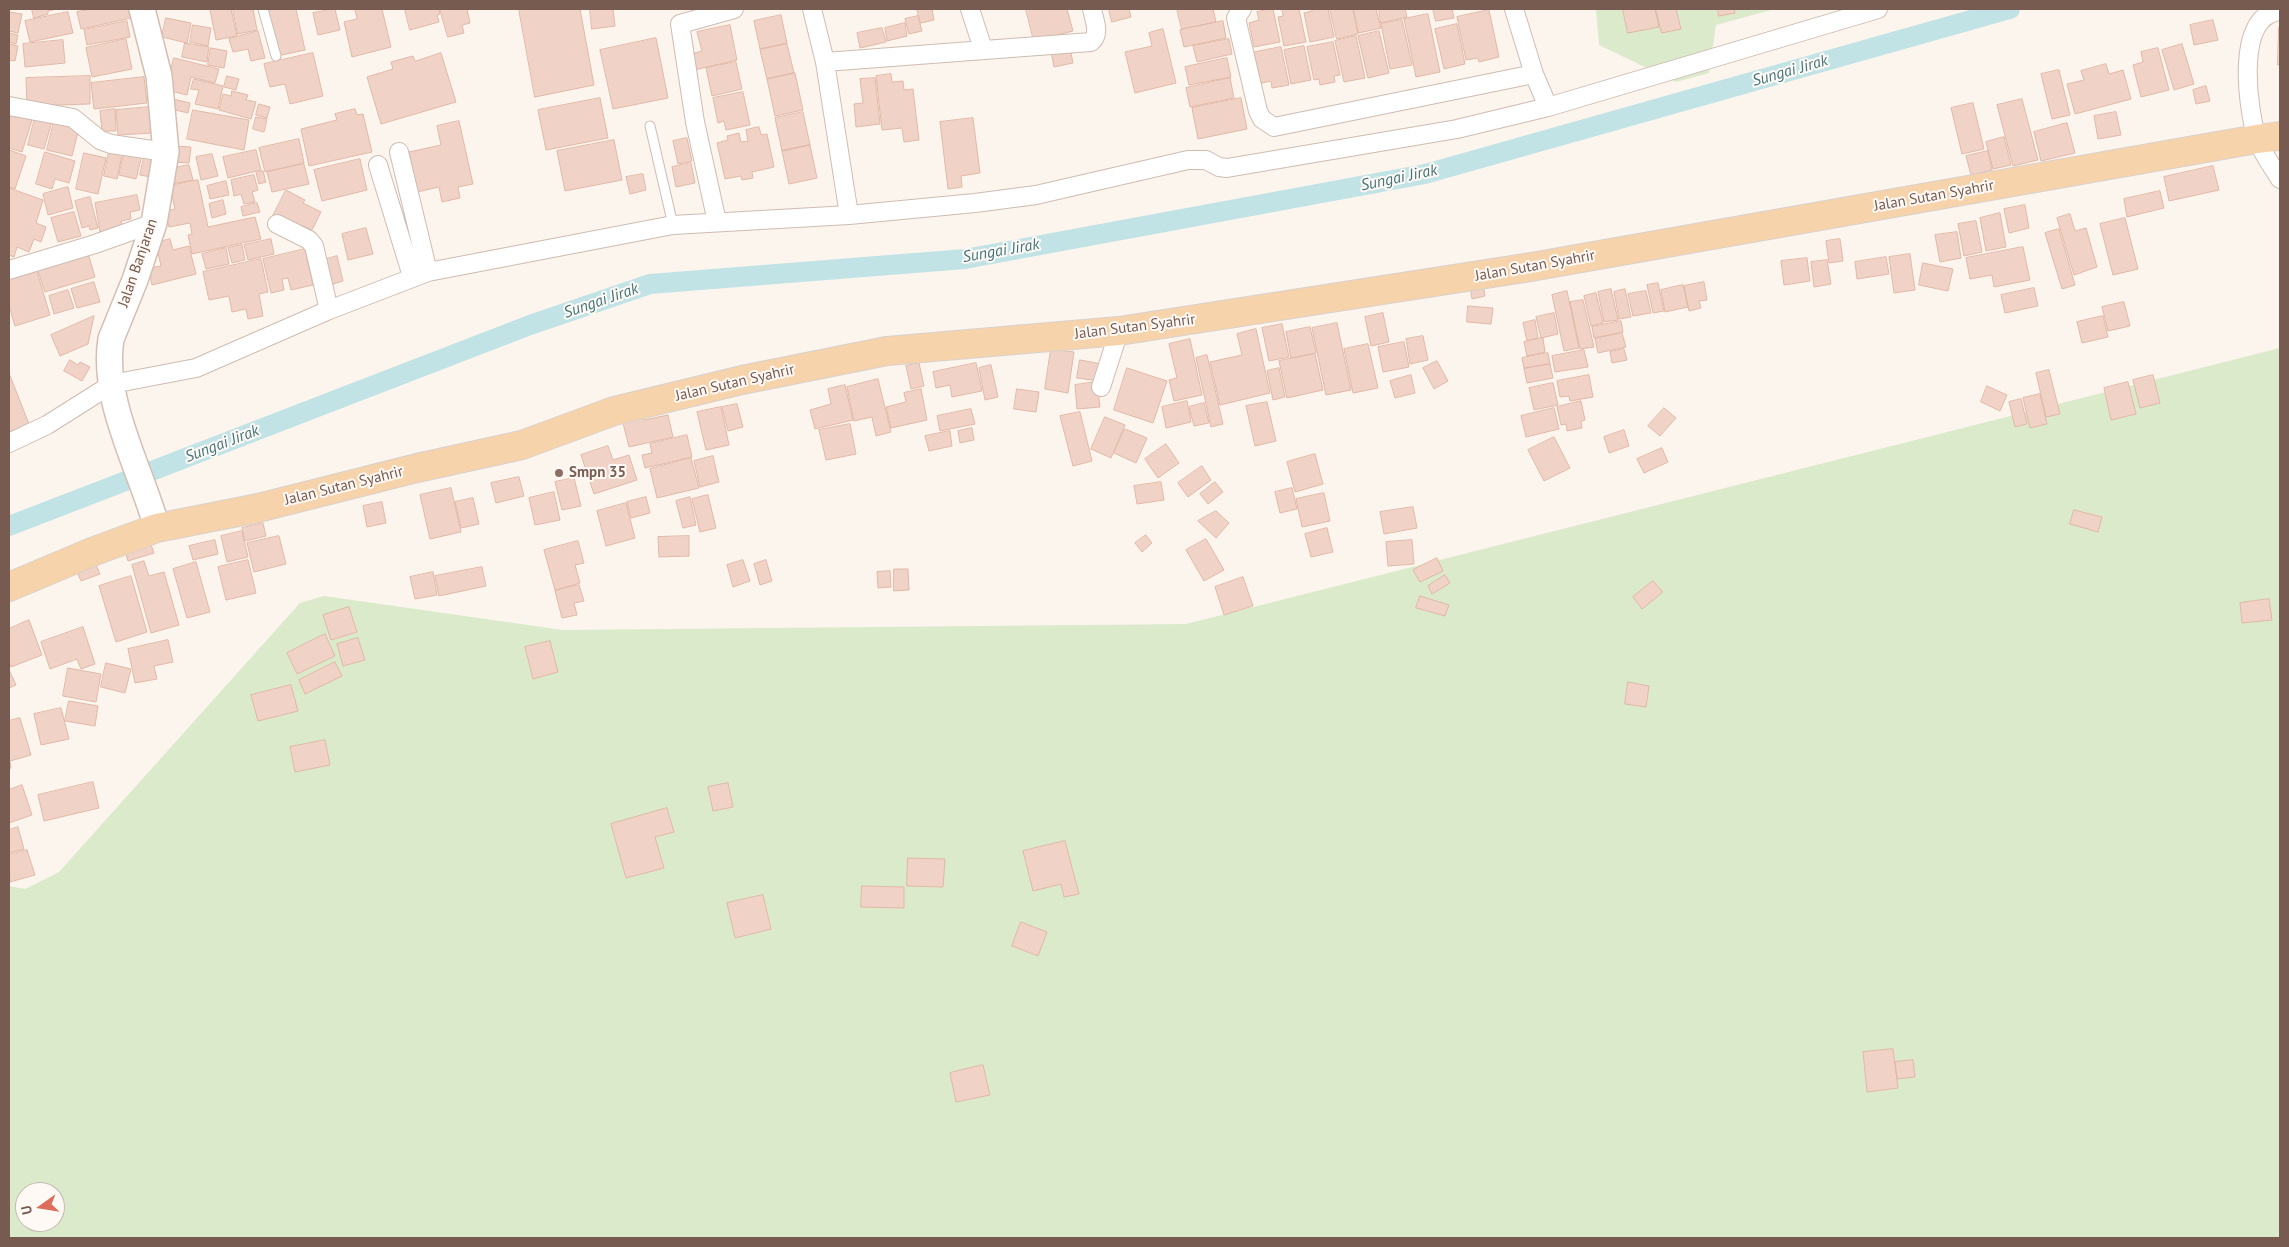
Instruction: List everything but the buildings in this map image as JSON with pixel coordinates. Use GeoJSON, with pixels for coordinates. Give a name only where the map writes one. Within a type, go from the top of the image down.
{"type":"FeatureCollection","features":[{"type":"Feature","properties":{"kind":"main road","name":"Jalan Sutan Syahrir"},"geometry":{"type":"LineString","coordinates":[[9,587],[92,552],[156,521],[258,508],[418,468],[522,445],[614,411],[742,380],[886,352],[1119,331],[1531,267],[2269,138]]}},
{"type":"Feature","properties":{"kind":"street"},"geometry":{"type":"LineString","coordinates":[[717,222],[695,122],[678,16],[734,9]]}},
{"type":"Feature","properties":{"kind":"street"},"geometry":{"type":"LineString","coordinates":[[812,9],[825,62],[850,215]]}},
{"type":"Feature","properties":{"kind":"street"},"geometry":{"type":"LineString","coordinates":[[970,9],[984,49]]}},
{"type":"Feature","properties":{"kind":"street"},"geometry":{"type":"LineString","coordinates":[[825,62],[1091,42],[1096,36],[1097,31],[1092,9]]}},
{"type":"Feature","properties":{"kind":"street"},"geometry":{"type":"LineString","coordinates":[[1241,9],[1236,18],[1258,110],[1262,119],[1274,127],[1534,74]]}},
{"type":"Feature","properties":{"kind":"street"},"geometry":{"type":"LineString","coordinates":[[1514,9],[1534,74],[1548,107]]}},
{"type":"Feature","properties":{"kind":"street"},"geometry":{"type":"LineString","coordinates":[[9,443],[112,391],[196,368],[329,310],[420,274],[673,225],[850,215],[975,203],[1036,195],[1188,160],[1206,160],[1222,168],[1244,166],[1457,129],[1548,107],[1845,13],[1878,9]]}},
{"type":"Feature","properties":{"kind":"street","name":"Jalan Banjaran"},"geometry":{"type":"LineString","coordinates":[[147,10],[159,76],[166,152],[154,223],[135,280],[111,339],[109,350],[112,391],[156,521]]}},
{"type":"Feature","properties":{"kind":"street"},"geometry":{"type":"LineString","coordinates":[[2280,11],[2273,12],[2258,25],[2250,44],[2247,83],[2269,138],[2280,179]]}},
{"type":"Feature","properties":{"kind":"street"},"geometry":{"type":"LineString","coordinates":[[9,106],[73,118],[100,140],[111,144],[166,152]]}},
{"type":"Feature","properties":{"kind":"street"},"geometry":{"type":"LineString","coordinates":[[399,152],[420,274]]}},
{"type":"Feature","properties":{"kind":"street"},"geometry":{"type":"LineString","coordinates":[[378,165],[420,274]]}},
{"type":"Feature","properties":{"kind":"street"},"geometry":{"type":"LineString","coordinates":[[9,270],[95,244],[154,223]]}},
{"type":"Feature","properties":{"kind":"street"},"geometry":{"type":"LineString","coordinates":[[278,224],[309,240],[314,246],[329,310]]}},
{"type":"Feature","properties":{"kind":"street"},"geometry":{"type":"LineString","coordinates":[[1101,388],[1119,331]]}},
{"type":"Feature","properties":{"kind":"lane"},"geometry":{"type":"LineString","coordinates":[[263,9],[276,56]]}},
{"type":"Feature","properties":{"kind":"lane"},"geometry":{"type":"LineString","coordinates":[[650,126],[673,225]]}},
{"type":"Feature","properties":{"kind":"green space"},"geometry":{"type":"Polygon","coordinates":[[[1596,9],[1775,9],[1716,25],[1709,73],[1676,82],[1599,45],[1596,9]]]}},
{"type":"Feature","properties":{"kind":"green space"},"geometry":{"type":"Polygon","coordinates":[[[2280,348],[2280,1238],[9,1238],[9,886],[25,889],[59,872],[300,603],[324,596],[563,630],[1186,624],[2280,348]]]}},
{"type":"Feature","properties":{"kind":"waterway","name":"Sungai Jirak"},"geometry":{"type":"LineString","coordinates":[[9,526],[530,325],[650,284],[965,259],[1425,174],[2010,9]]}},
{"type":"Feature","properties":{"kind":"place","name":"Smpn 35"},"geometry":{"type":"Point","coordinates":[559,473]}}]}
